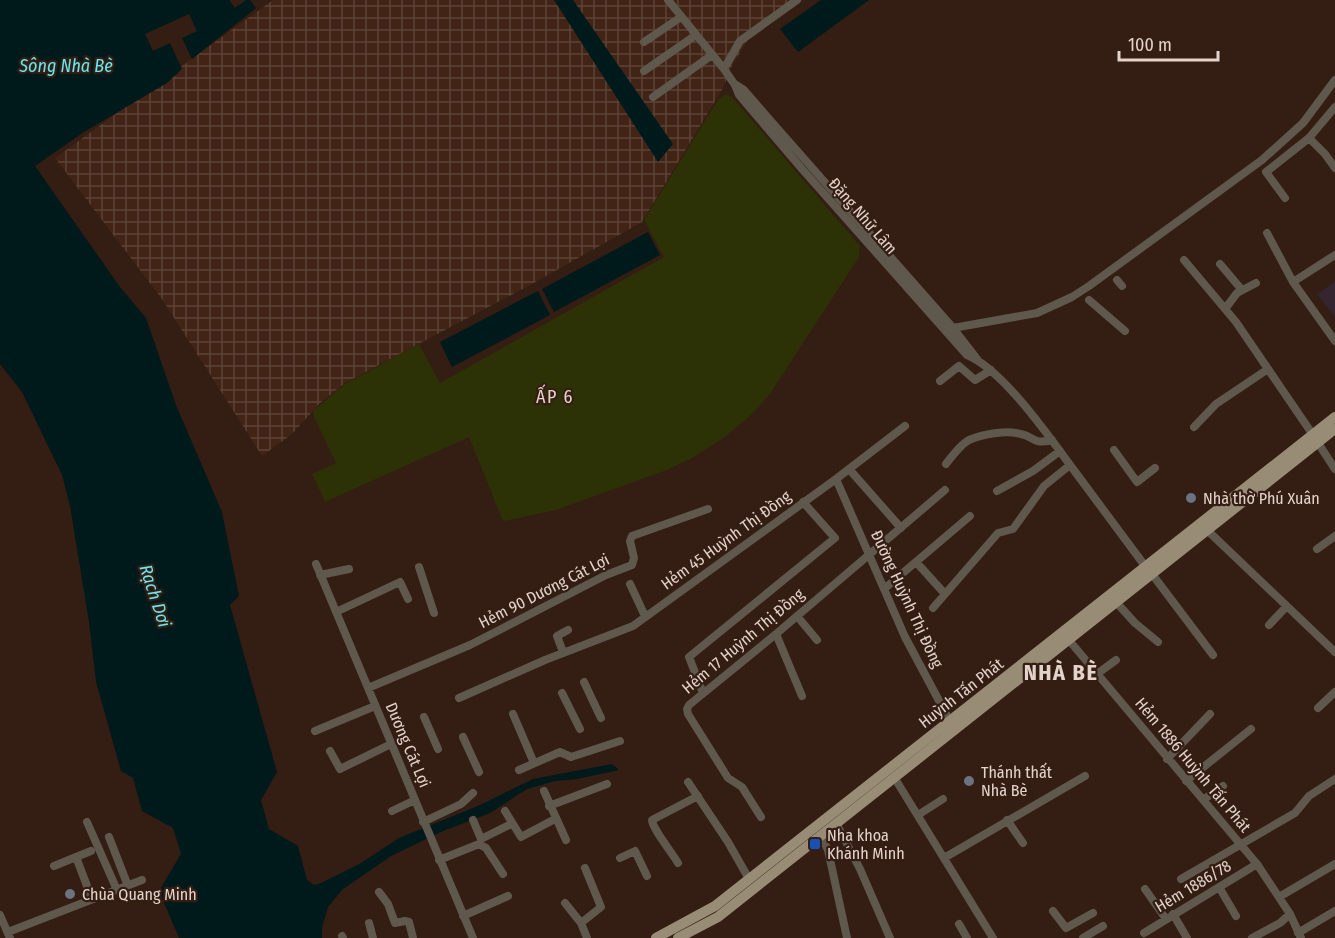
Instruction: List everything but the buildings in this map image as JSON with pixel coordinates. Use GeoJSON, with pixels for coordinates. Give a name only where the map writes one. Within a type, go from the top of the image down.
{"type":"FeatureCollection","features":[{"type":"Feature","properties":{"kind":"main road","name":"Huỳnh Tấn Phát"},"geometry":{"type":"LineString","coordinates":[[676,935],[1116,602],[1149,570],[1206,530],[1315,439],[1335,417]]}},
{"type":"Feature","properties":{"kind":"main road","name":"Huỳnh Tấn Phát"},"geometry":{"type":"LineString","coordinates":[[656,938],[676,935],[718,917],[894,777],[952,725],[1315,439],[1335,429]]}},
{"type":"Feature","properties":{"kind":"street","name":"Đặng Nhữ Lâm"},"geometry":{"type":"LineString","coordinates":[[668,0],[724,69],[739,95],[801,169],[947,334],[967,355],[991,370],[1016,397],[1060,451],[1213,655]]}},
{"type":"Feature","properties":{"kind":"street"},"geometry":{"type":"LineString","coordinates":[[724,69],[740,41],[797,0]]}},
{"type":"Feature","properties":{"kind":"street"},"geometry":{"type":"LineString","coordinates":[[644,42],[681,17]]}},
{"type":"Feature","properties":{"kind":"street"},"geometry":{"type":"LineString","coordinates":[[644,71],[696,35]]}},
{"type":"Feature","properties":{"kind":"street"},"geometry":{"type":"LineString","coordinates":[[652,97],[712,56]]}},
{"type":"Feature","properties":{"kind":"street"},"geometry":{"type":"LineString","coordinates":[[953,328],[1037,313],[1065,301],[1089,286],[1262,160],[1303,123],[1335,80]]}},
{"type":"Feature","properties":{"kind":"street","name":"Đặng Nhữ Lâm"},"geometry":{"type":"LineString","coordinates":[[735,85],[744,90],[953,328],[977,360]]}},
{"type":"Feature","properties":{"kind":"street"},"geometry":{"type":"LineString","coordinates":[[1285,198],[1266,172],[1309,138],[1335,107]]}},
{"type":"Feature","properties":{"kind":"street"},"geometry":{"type":"LineString","coordinates":[[1309,138],[1335,168]]}},
{"type":"Feature","properties":{"kind":"street"},"geometry":{"type":"LineString","coordinates":[[1267,233],[1293,282],[1335,341]]}},
{"type":"Feature","properties":{"kind":"street"},"geometry":{"type":"LineString","coordinates":[[1293,282],[1335,255]]}},
{"type":"Feature","properties":{"kind":"street"},"geometry":{"type":"LineString","coordinates":[[1184,260],[1226,309],[1335,469]]}},
{"type":"Feature","properties":{"kind":"street"},"geometry":{"type":"LineString","coordinates":[[1220,264],[1242,290]]}},
{"type":"Feature","properties":{"kind":"street"},"geometry":{"type":"LineString","coordinates":[[1226,309],[1242,290],[1256,283]]}},
{"type":"Feature","properties":{"kind":"street"},"geometry":{"type":"LineString","coordinates":[[1092,303],[1125,331]]}},
{"type":"Feature","properties":{"kind":"street"},"geometry":{"type":"LineString","coordinates":[[940,381],[958,366],[975,380],[991,370]]}},
{"type":"Feature","properties":{"kind":"street"},"geometry":{"type":"LineString","coordinates":[[1194,427],[1216,404],[1268,369]]}},
{"type":"Feature","properties":{"kind":"street","name":"Hẻm 45 Huỳnh Thị Đồng"},"geometry":{"type":"LineString","coordinates":[[459,698],[563,652],[633,626],[836,479],[904,426]]}},
{"type":"Feature","properties":{"kind":"street"},"geometry":{"type":"LineString","coordinates":[[946,464],[966,442],[977,438],[1011,433],[1022,434],[1039,443],[1052,441]]}},
{"type":"Feature","properties":{"kind":"street"},"geometry":{"type":"LineString","coordinates":[[1114,450],[1137,482],[1155,468]]}},
{"type":"Feature","properties":{"kind":"street"},"geometry":{"type":"LineString","coordinates":[[997,491],[1033,471],[1060,451]]}},
{"type":"Feature","properties":{"kind":"street"},"geometry":{"type":"LineString","coordinates":[[933,608],[998,533],[1013,529],[1044,486],[1070,465]]}},
{"type":"Feature","properties":{"kind":"street"},"geometry":{"type":"LineString","coordinates":[[849,469],[901,528]]}},
{"type":"Feature","properties":{"kind":"street","name":"Đường Huỳnh Thị Đồng"},"geometry":{"type":"LineString","coordinates":[[836,479],[910,646],[952,725]]}},
{"type":"Feature","properties":{"kind":"street","name":"Hẻm 17 Huỳnh Thị Đồng"},"geometry":{"type":"LineString","coordinates":[[761,818],[742,787],[728,778],[687,709],[703,693],[945,490]]}},
{"type":"Feature","properties":{"kind":"street"},"geometry":{"type":"LineString","coordinates":[[703,693],[689,657],[835,537],[803,502]]}},
{"type":"Feature","properties":{"kind":"street","name":"Hẻm 90 Dương Cát Lợi"},"geometry":{"type":"LineString","coordinates":[[368,688],[470,645],[606,575],[632,565],[634,558],[630,541],[632,536],[708,509]]}},
{"type":"Feature","properties":{"kind":"street"},"geometry":{"type":"LineString","coordinates":[[884,589],[970,516]]}},
{"type":"Feature","properties":{"kind":"street"},"geometry":{"type":"LineString","coordinates":[[1206,530],[1286,607],[1334,649]]}},
{"type":"Feature","properties":{"kind":"street"},"geometry":{"type":"LineString","coordinates":[[1317,549],[1335,536]]}},
{"type":"Feature","properties":{"kind":"street"},"geometry":{"type":"LineString","coordinates":[[917,563],[945,594]]}},
{"type":"Feature","properties":{"kind":"street","name":"Dương Cát Lợi"},"geometry":{"type":"LineString","coordinates":[[316,564],[472,938]]}},
{"type":"Feature","properties":{"kind":"street"},"geometry":{"type":"LineString","coordinates":[[419,567],[434,613]]}},
{"type":"Feature","properties":{"kind":"street"},"geometry":{"type":"LineString","coordinates":[[320,575],[349,569]]}},
{"type":"Feature","properties":{"kind":"street"},"geometry":{"type":"LineString","coordinates":[[336,612],[400,582],[408,599]]}},
{"type":"Feature","properties":{"kind":"street"},"geometry":{"type":"LineString","coordinates":[[630,584],[645,616]]}},
{"type":"Feature","properties":{"kind":"street"},"geometry":{"type":"LineString","coordinates":[[1116,602],[1135,623],[1158,642]]}},
{"type":"Feature","properties":{"kind":"street"},"geometry":{"type":"LineString","coordinates":[[1269,625],[1286,607]]}},
{"type":"Feature","properties":{"kind":"street"},"geometry":{"type":"LineString","coordinates":[[797,616],[817,640]]}},
{"type":"Feature","properties":{"kind":"street"},"geometry":{"type":"LineString","coordinates":[[563,652],[557,636],[568,630]]}},
{"type":"Feature","properties":{"kind":"street"},"geometry":{"type":"LineString","coordinates":[[776,634],[802,696]]}},
{"type":"Feature","properties":{"kind":"street","name":"Hẻm 1886 Huỳnh Tấn Phát"},"geometry":{"type":"LineString","coordinates":[[1068,639],[1257,864],[1290,914],[1300,936]]}},
{"type":"Feature","properties":{"kind":"street"},"geometry":{"type":"LineString","coordinates":[[1097,674],[1116,660]]}},
{"type":"Feature","properties":{"kind":"street"},"geometry":{"type":"LineString","coordinates":[[584,682],[601,718]]}},
{"type":"Feature","properties":{"kind":"street"},"geometry":{"type":"LineString","coordinates":[[1318,708],[1335,692]]}},
{"type":"Feature","properties":{"kind":"street"},"geometry":{"type":"LineString","coordinates":[[562,693],[580,729]]}},
{"type":"Feature","properties":{"kind":"street"},"geometry":{"type":"LineString","coordinates":[[315,730],[375,706]]}},
{"type":"Feature","properties":{"kind":"street"},"geometry":{"type":"LineString","coordinates":[[513,714],[534,763]]}},
{"type":"Feature","properties":{"kind":"street"},"geometry":{"type":"LineString","coordinates":[[1167,759],[1210,714]]}},
{"type":"Feature","properties":{"kind":"street"},"geometry":{"type":"LineString","coordinates":[[424,717],[438,749]]}},
{"type":"Feature","properties":{"kind":"street"},"geometry":{"type":"LineString","coordinates":[[1186,781],[1251,729]]}},
{"type":"Feature","properties":{"kind":"street"},"geometry":{"type":"LineString","coordinates":[[464,737],[479,772]]}},
{"type":"Feature","properties":{"kind":"street"},"geometry":{"type":"LineString","coordinates":[[519,770],[560,752],[571,757],[620,741]]}},
{"type":"Feature","properties":{"kind":"street"},"geometry":{"type":"LineString","coordinates":[[330,751],[340,769],[391,744]]}},
{"type":"Feature","properties":{"kind":"street"},"geometry":{"type":"LineString","coordinates":[[894,777],[993,938]]}},
{"type":"Feature","properties":{"kind":"street"},"geometry":{"type":"LineString","coordinates":[[944,858],[1084,777]]}},
{"type":"Feature","properties":{"kind":"street"},"geometry":{"type":"LineString","coordinates":[[1181,879],[1295,813],[1309,796],[1335,779]]}},
{"type":"Feature","properties":{"kind":"street"},"geometry":{"type":"LineString","coordinates":[[688,782],[749,879]]}},
{"type":"Feature","properties":{"kind":"street"},"geometry":{"type":"LineString","coordinates":[[549,806],[607,784]]}},
{"type":"Feature","properties":{"kind":"street"},"geometry":{"type":"LineString","coordinates":[[1203,800],[1223,786]]}},
{"type":"Feature","properties":{"kind":"street"},"geometry":{"type":"LineString","coordinates":[[544,791],[566,840]]}},
{"type":"Feature","properties":{"kind":"street"},"geometry":{"type":"LineString","coordinates":[[424,823],[461,804],[472,794]]}},
{"type":"Feature","properties":{"kind":"street"},"geometry":{"type":"LineString","coordinates":[[678,863],[661,836],[653,828],[652,820],[698,796]]}},
{"type":"Feature","properties":{"kind":"street"},"geometry":{"type":"LineString","coordinates":[[918,815],[943,799]]}},
{"type":"Feature","properties":{"kind":"street"},"geometry":{"type":"LineString","coordinates":[[392,811],[414,800]]}},
{"type":"Feature","properties":{"kind":"street"},"geometry":{"type":"LineString","coordinates":[[505,811],[521,837],[555,819]]}},
{"type":"Feature","properties":{"kind":"street"},"geometry":{"type":"LineString","coordinates":[[473,820],[481,839],[511,824]]}},
{"type":"Feature","properties":{"kind":"street"},"geometry":{"type":"LineString","coordinates":[[1007,820],[1023,843]]}},
{"type":"Feature","properties":{"kind":"street"},"geometry":{"type":"LineString","coordinates":[[87,822],[117,890]]}},
{"type":"Feature","properties":{"kind":"street"},"geometry":{"type":"LineString","coordinates":[[836,823],[860,869],[890,938]]}},
{"type":"Feature","properties":{"kind":"street"},"geometry":{"type":"LineString","coordinates":[[821,836],[828,850],[847,938]]}},
{"type":"Feature","properties":{"kind":"street"},"geometry":{"type":"LineString","coordinates":[[109,837],[128,886]]}},
{"type":"Feature","properties":{"kind":"street"},"geometry":{"type":"LineString","coordinates":[[439,860],[479,844],[490,854],[503,874]]}},
{"type":"Feature","properties":{"kind":"street"},"geometry":{"type":"LineString","coordinates":[[54,866],[91,851]]}},
{"type":"Feature","properties":{"kind":"street"},"geometry":{"type":"LineString","coordinates":[[620,858],[634,851],[646,876]]}},
{"type":"Feature","properties":{"kind":"street"},"geometry":{"type":"LineString","coordinates":[[76,857],[92,899]]}},
{"type":"Feature","properties":{"kind":"street","name":"Hẻm 1886/78"},"geometry":{"type":"LineString","coordinates":[[1144,933],[1257,864]]}},
{"type":"Feature","properties":{"kind":"street"},"geometry":{"type":"LineString","coordinates":[[1279,897],[1335,864]]}},
{"type":"Feature","properties":{"kind":"street"},"geometry":{"type":"LineString","coordinates":[[581,923],[601,907],[585,868]]}},
{"type":"Feature","properties":{"kind":"street"},"geometry":{"type":"LineString","coordinates":[[0,915],[9,935],[142,880]]}},
{"type":"Feature","properties":{"kind":"street"},"geometry":{"type":"LineString","coordinates":[[1219,887],[1236,916]]}},
{"type":"Feature","properties":{"kind":"street"},"geometry":{"type":"LineString","coordinates":[[1145,889],[1184,937]]}},
{"type":"Feature","properties":{"kind":"street"},"geometry":{"type":"LineString","coordinates":[[379,892],[388,904],[395,922],[409,922],[413,938]]}},
{"type":"Feature","properties":{"kind":"street"},"geometry":{"type":"LineString","coordinates":[[463,916],[508,896]]}},
{"type":"Feature","properties":{"kind":"street"},"geometry":{"type":"LineString","coordinates":[[565,903],[581,923],[587,938]]}},
{"type":"Feature","properties":{"kind":"street"},"geometry":{"type":"LineString","coordinates":[[1053,911],[1066,928],[1093,913]]}},
{"type":"Feature","properties":{"kind":"street"},"geometry":{"type":"LineString","coordinates":[[1300,936],[1335,911]]}},
{"type":"Feature","properties":{"kind":"street"},"geometry":{"type":"LineString","coordinates":[[1252,938],[1280,923],[1290,914]]}},
{"type":"Feature","properties":{"kind":"street"},"geometry":{"type":"LineString","coordinates":[[369,923],[373,938]]}},
{"type":"Feature","properties":{"kind":"street"},"geometry":{"type":"LineString","coordinates":[[959,924],[967,938]]}},
{"type":"Feature","properties":{"kind":"street"},"geometry":{"type":"LineString","coordinates":[[1083,938],[1103,926]]}},
{"type":"Feature","properties":{"kind":"shaded area"},"geometry":{"type":"Polygon","coordinates":[[[273,0],[803,0],[749,38],[732,66],[723,88],[642,222],[530,285],[345,383],[319,404],[292,434],[262,456],[162,299],[55,158],[273,0]]]}},
{"type":"Feature","properties":{"kind":"shaded area"},"geometry":{"type":"Polygon","coordinates":[[[1335,282],[1335,317],[1317,294],[1335,282]]]}},
{"type":"Feature","properties":{"kind":"green space"},"geometry":{"type":"Polygon","coordinates":[[[726,94],[732,97],[860,246],[859,257],[770,394],[751,415],[725,437],[692,458],[667,470],[556,510],[505,521],[502,519],[469,437],[325,502],[312,474],[336,463],[314,417],[314,410],[345,384],[419,344],[440,383],[664,257],[644,220],[719,98],[726,94]]]}},
{"type":"Feature","properties":{"kind":"water"},"geometry":{"type":"Polygon","coordinates":[[[0,0],[229,0],[235,8],[246,0],[250,0],[256,8],[192,59],[182,38],[197,31],[189,14],[145,34],[153,51],[170,43],[182,69],[167,83],[84,132],[35,166],[120,287],[146,318],[176,405],[222,512],[239,596],[230,605],[277,772],[261,800],[269,829],[298,846],[307,880],[314,885],[321,883],[361,863],[399,838],[478,806],[533,779],[612,764],[619,770],[555,781],[527,789],[490,813],[443,831],[391,856],[343,889],[328,907],[322,928],[322,938],[179,938],[159,891],[181,854],[173,828],[142,811],[133,778],[121,771],[96,682],[89,622],[70,506],[62,475],[22,392],[0,364],[0,0]]]}},
{"type":"Feature","properties":{"kind":"water"},"geometry":{"type":"Polygon","coordinates":[[[554,0],[573,0],[673,144],[658,162],[554,0]]]}},
{"type":"Feature","properties":{"kind":"water"},"geometry":{"type":"Polygon","coordinates":[[[821,0],[869,0],[798,52],[780,29],[821,0]]]}},
{"type":"Feature","properties":{"kind":"water"},"geometry":{"type":"Polygon","coordinates":[[[648,232],[660,255],[554,312],[542,289],[648,232]]]}},
{"type":"Feature","properties":{"kind":"water"},"geometry":{"type":"Polygon","coordinates":[[[538,291],[550,315],[452,367],[440,342],[538,291]]]}},
{"type":"Feature","properties":{"kind":"place","name":"Nhà thờ Phú Xuân"},"geometry":{"type":"Point","coordinates":[1191,498]}},
{"type":"Feature","properties":{"kind":"place","name":"Thánh thất Nhà Bè"},"geometry":{"type":"Point","coordinates":[969,781]}},
{"type":"Feature","properties":{"kind":"place","name":"Nha khoa Khánh Minh"},"geometry":{"type":"Point","coordinates":[815,844]}},
{"type":"Feature","properties":{"kind":"place","name":"Chùa Quang Minh"},"geometry":{"type":"Point","coordinates":[70,894]}},
{"type":"Feature","properties":{"kind":"district","name":"ẤP 6"},"geometry":{"type":"Point","coordinates":[555,397]}},
{"type":"Feature","properties":{"kind":"district","name":"NHÀ BÈ"},"geometry":{"type":"Point","coordinates":[1061,672]}},
{"type":"Feature","properties":{"kind":"water label","name":"Sông Nhà Bè"},"geometry":{"type":"Point","coordinates":[66,66]}},
{"type":"Feature","properties":{"kind":"water label","name":"Rạch Dơi"},"geometry":{"type":"Point","coordinates":[155,596]}}]}
